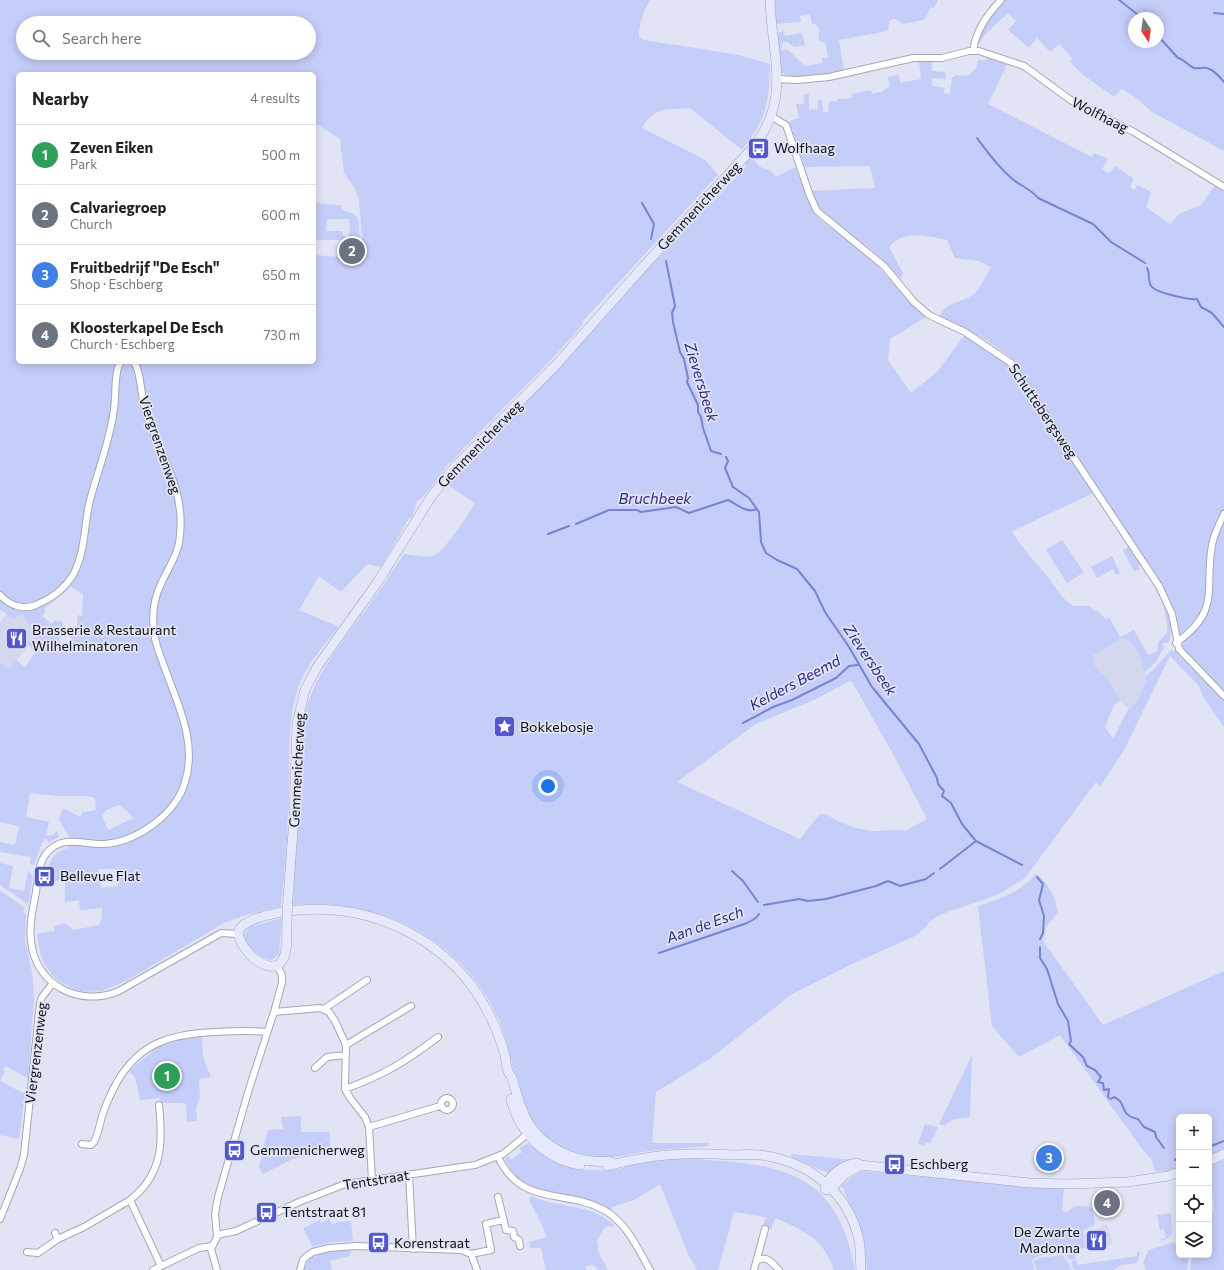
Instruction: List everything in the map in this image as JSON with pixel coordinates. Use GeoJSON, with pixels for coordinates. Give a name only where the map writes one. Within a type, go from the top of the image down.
{"type":"FeatureCollection","features":[{"type":"Feature","properties":{"kind":"main road","name":"Gemmenicherweg"},"geometry":{"type":"LineString","coordinates":[[277,965],[282,962],[285,953],[294,825],[297,724],[305,690],[317,667],[377,583],[431,497],[452,470],[555,366],[642,268],[750,152],[764,134],[772,117],[776,101],[777,79],[770,0]]}},
{"type":"Feature","properties":{"kind":"main road"},"geometry":{"type":"LineString","coordinates":[[277,965],[266,965],[252,957],[240,944],[238,934],[241,925],[282,912],[313,909],[361,913],[400,927],[438,951],[458,970],[472,987],[486,1009],[497,1032],[509,1073],[507,1076],[514,1108],[530,1132],[564,1154],[581,1160],[609,1161],[612,1163],[675,1153],[736,1155],[792,1169],[828,1187],[845,1216],[859,1255],[861,1270]]}},
{"type":"Feature","properties":{"kind":"main road"},"geometry":{"type":"LineString","coordinates":[[1212,1160],[1224,1154]]}},
{"type":"Feature","properties":{"kind":"main road"},"geometry":{"type":"LineString","coordinates":[[828,1187],[843,1167],[855,1164],[1029,1183],[1068,1184],[1128,1182],[1168,1176],[1176,1173]]}},
{"type":"Feature","properties":{"kind":"street"},"geometry":{"type":"LineString","coordinates":[[973,51],[976,38],[983,21],[1001,0]]}},
{"type":"Feature","properties":{"kind":"street","name":"Wolfhaag"},"geometry":{"type":"LineString","coordinates":[[777,79],[797,80],[837,76],[913,58],[942,58],[973,51],[991,54],[1024,66],[1072,101],[1134,132],[1224,187]]}},
{"type":"Feature","properties":{"kind":"street","name":"Schuttebergsweg"},"geometry":{"type":"LineString","coordinates":[[772,117],[786,125],[810,196],[820,214],[884,266],[914,302],[929,315],[965,332],[1011,363],[1159,586],[1172,614],[1176,643],[1181,652],[1224,696]]}},
{"type":"Feature","properties":{"kind":"street","name":"Viergrenzenweg"},"geometry":{"type":"LineString","coordinates":[[0,595],[13,605],[32,607],[53,596],[73,575],[82,551],[89,504],[110,429],[116,399],[117,368],[120,364]]}},
{"type":"Feature","properties":{"kind":"street","name":"Viergrenzenweg"},"geometry":{"type":"LineString","coordinates":[[0,1219],[20,1169],[26,1147],[35,1040],[40,1003],[42,997],[53,984],[37,964],[31,939],[38,880],[44,858],[51,848],[63,843],[107,844],[122,840],[142,831],[160,818],[177,799],[184,785],[188,768],[189,752],[187,735],[157,646],[153,628],[157,592],[179,545],[180,518],[178,496],[174,481],[147,418],[135,364]]}},
{"type":"Feature","properties":{"kind":"street"},"geometry":{"type":"LineString","coordinates":[[1176,643],[1195,626],[1207,606],[1210,593],[1212,544],[1224,514]]}},
{"type":"Feature","properties":{"kind":"street"},"geometry":{"type":"LineString","coordinates":[[53,984],[76,996],[93,998],[106,996],[129,986],[218,934],[238,934]]}},
{"type":"Feature","properties":{"kind":"street"},"geometry":{"type":"LineString","coordinates":[[217,1270],[212,1252],[212,1246],[217,1235],[215,1208],[248,1089],[274,1012],[282,979],[277,965]]}},
{"type":"Feature","properties":{"kind":"street"},"geometry":{"type":"LineString","coordinates":[[324,1009],[367,980]]}},
{"type":"Feature","properties":{"kind":"street"},"geometry":{"type":"LineString","coordinates":[[346,1045],[412,1006]]}},
{"type":"Feature","properties":{"kind":"street"},"geometry":{"type":"LineString","coordinates":[[274,1012],[320,1008],[324,1009],[335,1021],[346,1045],[346,1089],[350,1098],[365,1117],[369,1127],[372,1180]]}},
{"type":"Feature","properties":{"kind":"street"},"geometry":{"type":"LineString","coordinates":[[82,1144],[91,1144],[94,1142],[106,1104],[118,1081],[128,1067],[138,1056],[158,1042],[175,1036],[196,1033],[250,1030],[267,1032]]}},
{"type":"Feature","properties":{"kind":"street"},"geometry":{"type":"LineString","coordinates":[[346,1089],[386,1073],[404,1062],[438,1037]]}},
{"type":"Feature","properties":{"kind":"street"},"geometry":{"type":"LineString","coordinates":[[315,1068],[327,1056],[346,1055]]}},
{"type":"Feature","properties":{"kind":"street"},"geometry":{"type":"LineString","coordinates":[[27,1252],[38,1253],[56,1236],[84,1228],[106,1213],[130,1200],[145,1186],[156,1167],[161,1139],[159,1104]]}},
{"type":"Feature","properties":{"kind":"street"},"geometry":{"type":"LineString","coordinates":[[369,1127],[440,1106]]}},
{"type":"Feature","properties":{"kind":"street","name":"Tentstraat"},"geometry":{"type":"LineString","coordinates":[[217,1235],[236,1231],[333,1188],[372,1180],[475,1165],[498,1157],[530,1132]]}},
{"type":"Feature","properties":{"kind":"street"},"geometry":{"type":"LineString","coordinates":[[498,1157],[508,1173],[521,1186],[539,1193],[589,1203],[606,1211],[626,1229],[650,1270]]}},
{"type":"Feature","properties":{"kind":"street"},"geometry":{"type":"LineString","coordinates":[[409,1175],[413,1249]]}},
{"type":"Feature","properties":{"kind":"street"},"geometry":{"type":"LineString","coordinates":[[498,1197],[506,1230],[513,1231],[514,1237],[519,1240],[520,1246]]}},
{"type":"Feature","properties":{"kind":"street"},"geometry":{"type":"LineString","coordinates":[[130,1200],[161,1266]]}},
{"type":"Feature","properties":{"kind":"street"},"geometry":{"type":"LineString","coordinates":[[300,1270],[303,1260],[307,1256],[313,1252],[330,1248],[356,1246],[461,1250],[471,1254],[491,1250],[486,1224],[503,1220]]}},
{"type":"Feature","properties":{"kind":"street"},"geometry":{"type":"LineString","coordinates":[[754,1270],[766,1229]]}},
{"type":"Feature","properties":{"kind":"street"},"geometry":{"type":"LineString","coordinates":[[153,1270],[198,1248],[212,1246]]}},
{"type":"Feature","properties":{"kind":"street"},"geometry":{"type":"LineString","coordinates":[[471,1254],[477,1270]]}},
{"type":"Feature","properties":{"kind":"street"},"geometry":{"type":"LineString","coordinates":[[758,1260],[763,1258],[768,1259],[778,1270]]}},
{"type":"Feature","properties":{"kind":"shaded area"},"geometry":{"type":"Polygon","coordinates":[[[0,0],[650,0],[643,13],[640,27],[639,37],[644,40],[739,55],[770,64],[769,90],[765,110],[757,129],[742,150],[690,108],[662,110],[651,116],[642,128],[700,157],[706,161],[718,175],[582,322],[583,324],[567,342],[465,447],[444,470],[426,494],[417,501],[412,517],[408,520],[381,567],[367,564],[341,592],[319,576],[299,610],[339,627],[317,654],[302,677],[292,712],[290,726],[288,824],[281,906],[246,915],[224,923],[126,981],[102,991],[86,992],[76,990],[53,976],[42,960],[37,934],[55,931],[54,926],[65,923],[73,930],[99,925],[102,917],[102,908],[80,910],[79,900],[65,902],[65,879],[44,883],[46,871],[50,861],[57,853],[68,848],[69,836],[59,820],[62,809],[80,817],[83,812],[96,810],[95,798],[87,796],[58,796],[30,793],[26,817],[49,822],[46,836],[53,835],[57,831],[59,837],[49,842],[45,838],[34,865],[30,864],[31,857],[0,852],[0,842],[15,845],[19,826],[0,822],[0,662],[9,669],[16,660],[25,667],[36,652],[28,645],[40,632],[27,622],[23,614],[14,618],[6,615],[7,614],[0,610],[0,0]],[[327,219],[326,231],[342,231],[344,237],[348,237],[350,228],[349,219],[327,219]],[[71,587],[44,609],[46,611],[42,616],[52,624],[55,620],[58,622],[60,620],[63,623],[59,640],[62,644],[70,647],[73,640],[70,638],[76,633],[78,615],[82,616],[83,594],[71,587]],[[119,805],[106,810],[102,816],[108,830],[133,818],[119,805]],[[99,869],[101,888],[118,886],[120,869],[99,869]]]}},
{"type":"Feature","properties":{"kind":"shaded area"},"geometry":{"type":"Polygon","coordinates":[[[775,0],[938,0],[934,8],[931,7],[924,20],[903,24],[896,19],[892,19],[889,22],[888,31],[839,40],[844,70],[802,77],[786,75],[781,72],[777,33],[784,31],[785,36],[802,33],[805,45],[794,47],[787,42],[783,42],[781,50],[788,50],[805,66],[823,63],[822,58],[828,58],[825,42],[820,42],[818,35],[820,30],[815,24],[812,24],[810,14],[800,16],[801,22],[776,24],[775,0]]]}},
{"type":"Feature","properties":{"kind":"shaded area"},"geometry":{"type":"Polygon","coordinates":[[[1004,0],[1224,0],[1224,151],[1152,112],[1135,97],[1122,89],[1114,97],[1082,74],[1070,62],[1072,58],[1059,44],[1050,52],[1037,38],[1029,48],[1008,30],[1016,21],[1008,13],[989,31],[979,44],[976,43],[986,20],[1004,0]]]}},
{"type":"Feature","properties":{"kind":"shaded area"},"geometry":{"type":"Polygon","coordinates":[[[988,56],[1008,63],[988,104],[1092,157],[1094,153],[1108,159],[1102,169],[1109,174],[1115,166],[1134,179],[1130,187],[1134,190],[1138,185],[1151,192],[1146,207],[1170,224],[1179,214],[1201,205],[1214,186],[1224,191],[1224,692],[1183,650],[1184,641],[1187,635],[1204,610],[1191,627],[1179,636],[1175,617],[1086,472],[1015,361],[1007,354],[969,330],[940,316],[950,305],[971,296],[980,287],[991,267],[979,261],[955,258],[947,240],[916,235],[895,241],[889,247],[903,273],[901,279],[880,257],[826,214],[818,206],[811,191],[875,188],[870,166],[805,167],[789,121],[799,118],[796,104],[804,104],[804,94],[809,94],[809,110],[818,109],[818,100],[822,100],[823,112],[828,112],[829,102],[837,101],[837,99],[852,98],[852,94],[871,90],[872,94],[884,91],[884,89],[890,87],[888,77],[899,75],[900,83],[921,79],[919,61],[932,61],[932,71],[945,72],[946,79],[932,78],[932,86],[945,88],[943,93],[950,94],[952,78],[956,75],[968,76],[977,67],[978,60],[987,60],[988,56]]]}},
{"type":"Feature","properties":{"kind":"shaded area"},"geometry":{"type":"Polygon","coordinates":[[[762,146],[764,148],[754,159],[759,166],[771,171],[776,177],[795,167],[808,200],[817,217],[874,262],[917,310],[926,317],[890,339],[888,360],[911,393],[937,372],[964,336],[1007,364],[1015,373],[1094,493],[1012,531],[1024,549],[1069,603],[1073,606],[1090,606],[1095,612],[1096,610],[1107,620],[1109,617],[1120,637],[1134,630],[1148,655],[1157,651],[1158,642],[1167,633],[1164,608],[1166,608],[1171,626],[1170,639],[1168,643],[1162,643],[1164,648],[1155,663],[1145,672],[1135,647],[1127,641],[1121,639],[1092,656],[1097,669],[1107,676],[1120,701],[1114,705],[1105,727],[1113,739],[1128,709],[1130,710],[1137,702],[1146,680],[1146,676],[1171,650],[1176,652],[1224,700],[1224,727],[1204,698],[1198,685],[1170,656],[1124,750],[1100,787],[1096,782],[1025,878],[997,895],[942,914],[929,922],[926,927],[915,936],[850,965],[792,994],[711,1058],[656,1092],[652,1143],[710,1143],[708,1146],[650,1151],[607,1158],[585,1158],[563,1148],[546,1137],[534,1123],[525,1107],[519,1090],[498,1018],[482,990],[463,965],[440,945],[414,928],[386,916],[356,908],[325,904],[293,905],[302,725],[311,695],[324,669],[404,554],[426,557],[437,554],[443,549],[455,533],[475,503],[448,485],[633,284],[746,167],[745,163],[762,146]],[[851,680],[816,699],[756,724],[677,782],[800,839],[820,814],[825,814],[860,829],[877,831],[905,831],[927,819],[893,754],[851,680]]]}},
{"type":"Feature","properties":{"kind":"shaded area"},"geometry":{"type":"Polygon","coordinates":[[[1062,540],[1084,572],[1067,583],[1046,550],[1062,540]]]}},
{"type":"Feature","properties":{"kind":"shaded area"},"geometry":{"type":"Polygon","coordinates":[[[1131,546],[1142,564],[1139,566],[1139,569],[1134,572],[1123,550],[1131,546]]]}},
{"type":"Feature","properties":{"kind":"shaded area"},"geometry":{"type":"Polygon","coordinates":[[[1112,556],[1120,573],[1116,575],[1113,569],[1097,578],[1091,567],[1112,556]]]}},
{"type":"Feature","properties":{"kind":"shaded area"},"geometry":{"type":"Polygon","coordinates":[[[23,614],[27,622],[40,632],[9,669],[0,662],[0,623],[6,615],[11,617],[23,614]]]}},
{"type":"Feature","properties":{"kind":"shaded area"},"geometry":{"type":"Polygon","coordinates":[[[1121,639],[1134,645],[1141,655],[1146,676],[1146,680],[1137,703],[1130,710],[1120,701],[1107,676],[1102,675],[1097,669],[1092,656],[1121,639]]]}},
{"type":"Feature","properties":{"kind":"shaded area"},"geometry":{"type":"Polygon","coordinates":[[[0,863],[13,866],[9,888],[24,891],[28,871],[26,869],[33,875],[29,902],[26,903],[0,885],[0,863]]]}},
{"type":"Feature","properties":{"kind":"shaded area"},"geometry":{"type":"Polygon","coordinates":[[[1036,874],[1048,886],[1058,912],[1047,926],[1043,941],[1103,1025],[1224,971],[1224,1150],[1212,1156],[1212,1114],[1176,1114],[1176,1169],[1172,1171],[1155,1171],[1152,1160],[1143,1150],[1060,1035],[1019,1057],[992,1026],[978,906],[1002,898],[1023,886],[1036,874]]]}},
{"type":"Feature","properties":{"kind":"shaded area"},"geometry":{"type":"Polygon","coordinates":[[[0,891],[24,907],[23,913],[26,914],[25,941],[32,972],[34,998],[28,1078],[5,1066],[3,1070],[5,1071],[0,1081],[0,891]]]}},
{"type":"Feature","properties":{"kind":"shaded area"},"geometry":{"type":"Polygon","coordinates":[[[282,918],[279,954],[272,960],[267,959],[250,947],[244,934],[250,927],[282,918]]]}},
{"type":"Feature","properties":{"kind":"shaded area"},"geometry":{"type":"Polygon","coordinates":[[[191,1036],[202,1036],[203,1057],[211,1077],[199,1079],[200,1096],[196,1109],[197,1121],[187,1122],[186,1104],[184,1103],[161,1103],[160,1098],[140,1100],[135,1077],[129,1071],[160,1045],[191,1036]]]}},
{"type":"Feature","properties":{"kind":"shaded area"},"geometry":{"type":"Polygon","coordinates":[[[972,1055],[970,1117],[950,1121],[945,1126],[939,1124],[972,1055]]]}},
{"type":"Feature","properties":{"kind":"shaded area"},"geometry":{"type":"Polygon","coordinates":[[[0,1081],[25,1094],[19,1139],[0,1135],[0,1081]]]}},
{"type":"Feature","properties":{"kind":"shaded area"},"geometry":{"type":"Polygon","coordinates":[[[301,1116],[301,1132],[330,1132],[330,1151],[293,1159],[263,1174],[259,1167],[268,1130],[283,1129],[281,1117],[301,1116]]]}},
{"type":"Feature","properties":{"kind":"shaded area"},"geometry":{"type":"Polygon","coordinates":[[[925,1124],[938,1127],[930,1143],[926,1142],[924,1146],[918,1143],[925,1124]]]}},
{"type":"Feature","properties":{"kind":"shaded area"},"geometry":{"type":"Polygon","coordinates":[[[527,1144],[554,1161],[583,1170],[614,1170],[624,1168],[623,1166],[656,1160],[690,1157],[763,1166],[777,1170],[803,1181],[815,1189],[831,1206],[842,1226],[850,1248],[855,1270],[834,1270],[830,1259],[818,1243],[812,1237],[795,1227],[775,1218],[771,1229],[763,1226],[766,1217],[734,1212],[718,1270],[697,1270],[688,1254],[660,1184],[634,1200],[612,1207],[612,1211],[588,1201],[549,1193],[526,1184],[517,1177],[505,1159],[508,1156],[511,1160],[522,1152],[519,1148],[527,1144]]]}},
{"type":"Feature","properties":{"kind":"shaded area"},"geometry":{"type":"Polygon","coordinates":[[[791,1154],[874,1162],[830,1174],[791,1157],[791,1154]]]}},
{"type":"Feature","properties":{"kind":"shaded area"},"geometry":{"type":"Polygon","coordinates":[[[1224,1160],[1224,1270],[1190,1270],[1192,1258],[1212,1258],[1212,1216],[1214,1208],[1212,1192],[1212,1165],[1224,1160]]]}},
{"type":"Feature","properties":{"kind":"shaded area"},"geometry":{"type":"Polygon","coordinates":[[[861,1171],[1064,1189],[1062,1211],[1068,1212],[1079,1206],[1092,1208],[1095,1222],[1093,1226],[1083,1231],[1085,1248],[1074,1249],[1076,1259],[1069,1260],[1063,1253],[1046,1254],[1037,1257],[1032,1261],[1034,1270],[867,1270],[862,1232],[841,1184],[843,1185],[850,1178],[861,1171]]]}},
{"type":"Feature","properties":{"kind":"shaded area"},"geometry":{"type":"Polygon","coordinates":[[[531,1196],[553,1203],[597,1213],[615,1226],[605,1227],[597,1240],[599,1254],[608,1270],[598,1270],[593,1265],[586,1266],[586,1270],[546,1270],[541,1248],[530,1248],[529,1242],[547,1237],[529,1199],[531,1196]]]}},
{"type":"Feature","properties":{"kind":"shaded area"},"geometry":{"type":"Polygon","coordinates":[[[1171,1213],[1172,1234],[1162,1241],[1161,1239],[1166,1238],[1164,1229],[1160,1230],[1157,1215],[1171,1213]]]}},
{"type":"Feature","properties":{"kind":"shaded area"},"geometry":{"type":"Polygon","coordinates":[[[329,1219],[332,1225],[338,1222],[351,1221],[353,1241],[332,1242],[313,1247],[303,1228],[320,1220],[321,1223],[329,1219]]]}},
{"type":"Feature","properties":{"kind":"shaded area"},"geometry":{"type":"Polygon","coordinates":[[[1107,1224],[1113,1244],[1085,1248],[1084,1236],[1107,1224]]]}},
{"type":"Feature","properties":{"kind":"shaded area"},"geometry":{"type":"Polygon","coordinates":[[[1174,1242],[1176,1246],[1176,1258],[1189,1258],[1187,1270],[1146,1270],[1143,1262],[1149,1250],[1174,1242]]]}},
{"type":"Feature","properties":{"kind":"shaded area"},"geometry":{"type":"Polygon","coordinates":[[[336,1250],[351,1251],[351,1253],[349,1256],[330,1261],[332,1270],[304,1270],[309,1259],[320,1254],[336,1250]]]}},
{"type":"Feature","properties":{"kind":"shaded area"},"geometry":{"type":"Polygon","coordinates":[[[1137,1251],[1140,1253],[1137,1263],[1121,1265],[1113,1270],[1074,1270],[1071,1262],[1076,1260],[1077,1265],[1137,1256],[1137,1251]]]}},
{"type":"Feature","properties":{"kind":"shaded area"},"geometry":{"type":"Polygon","coordinates":[[[1062,1255],[1072,1270],[1037,1270],[1034,1264],[1034,1261],[1039,1258],[1062,1255]]]}},
{"type":"Feature","properties":{"kind":"waterway"},"geometry":{"type":"LineString","coordinates":[[1119,0],[1134,12]]}},
{"type":"Feature","properties":{"kind":"waterway"},"geometry":{"type":"LineString","coordinates":[[1214,13],[1224,14]]}},
{"type":"Feature","properties":{"kind":"waterway"},"geometry":{"type":"LineString","coordinates":[[1164,43],[1178,58],[1190,66],[1194,68],[1210,69],[1224,82]]}},
{"type":"Feature","properties":{"kind":"waterway"},"geometry":{"type":"LineString","coordinates":[[977,138],[990,155],[1015,181],[1036,195],[1038,198],[1093,224],[1111,242],[1145,263]]}},
{"type":"Feature","properties":{"kind":"waterway","name":"Zieversbeek"},"geometry":{"type":"LineString","coordinates":[[642,203],[654,224],[651,239]]}},
{"type":"Feature","properties":{"kind":"waterway","name":"Zieversbeek"},"geometry":{"type":"LineString","coordinates":[[666,261],[675,306],[672,313],[673,322],[680,352],[684,359],[688,378],[687,382],[698,405],[698,412],[701,417],[711,451],[721,454]]}},
{"type":"Feature","properties":{"kind":"waterway"},"geometry":{"type":"LineString","coordinates":[[1147,268],[1150,284],[1154,289],[1173,296],[1197,299],[1201,307],[1212,313],[1224,327]]}},
{"type":"Feature","properties":{"kind":"waterway","name":"Zieversbeek"},"geometry":{"type":"LineString","coordinates":[[726,457],[728,461],[725,468],[733,487],[749,498],[759,512],[761,542],[766,553],[797,569],[815,591],[825,612],[849,647],[872,687],[919,744],[937,778],[938,784],[944,791],[942,796],[951,803],[962,824],[976,841],[1022,865]]}},
{"type":"Feature","properties":{"kind":"waterway","name":"Bruchbeek"},"geometry":{"type":"LineString","coordinates":[[576,524],[609,510],[637,510],[641,512],[676,507],[689,513],[728,500],[742,508],[750,510],[757,509]]}},
{"type":"Feature","properties":{"kind":"waterway","name":"Bruchbeek"},"geometry":{"type":"LineString","coordinates":[[548,534],[569,526]]}},
{"type":"Feature","properties":{"kind":"waterway","name":"Kelders Beemd"},"geometry":{"type":"LineString","coordinates":[[743,723],[773,707],[792,700],[836,678],[849,666],[858,665]]}},
{"type":"Feature","properties":{"kind":"waterway","name":"Aan de Esch"},"geometry":{"type":"LineString","coordinates":[[940,869],[976,841]]}},
{"type":"Feature","properties":{"kind":"waterway"},"geometry":{"type":"LineString","coordinates":[[732,871],[743,881],[758,902]]}},
{"type":"Feature","properties":{"kind":"waterway","name":"Aan de Esch"},"geometry":{"type":"LineString","coordinates":[[764,905],[799,899],[808,901],[826,899],[876,886],[888,881],[900,886],[926,879],[934,873]]}},
{"type":"Feature","properties":{"kind":"waterway","name":"Zieversbeek"},"geometry":{"type":"LineString","coordinates":[[1037,877],[1043,884],[1039,900],[1044,916],[1043,933],[1040,939]]}},
{"type":"Feature","properties":{"kind":"waterway","name":"Aan de Esch"},"geometry":{"type":"LineString","coordinates":[[659,953],[747,923],[756,918],[759,914]]}},
{"type":"Feature","properties":{"kind":"waterway","name":"Zieversbeek"},"geometry":{"type":"LineString","coordinates":[[1040,947],[1040,958],[1047,969],[1058,1004],[1068,1021],[1071,1041],[1069,1044],[1083,1057],[1087,1066],[1095,1070],[1101,1077],[1098,1082],[1103,1083],[1104,1090],[1109,1089],[1108,1097],[1111,1099],[1114,1097],[1121,1102],[1125,1112],[1128,1115],[1138,1119],[1144,1127],[1155,1132],[1156,1137],[1164,1148]]}},
{"type":"Feature","properties":{"kind":"waterway","name":"Zieversbeek"},"geometry":{"type":"LineString","coordinates":[[1212,1146],[1224,1141]]}},
{"type":"Feature","properties":{"kind":"place","name":"Wolfhaag"},"geometry":{"type":"Point","coordinates":[759,148]}},
{"type":"Feature","properties":{"kind":"place","name":"Calvariegroep"},"geometry":{"type":"Point","coordinates":[352,251]}},
{"type":"Feature","properties":{"kind":"place","name":"Brasserie & Restaurant Wilhelminatoren"},"geometry":{"type":"Point","coordinates":[16,638]}},
{"type":"Feature","properties":{"kind":"place","name":"Bokkebosje"},"geometry":{"type":"Point","coordinates":[504,727]}},
{"type":"Feature","properties":{"kind":"place","name":"Bellevue Flat"},"geometry":{"type":"Point","coordinates":[44,876]}},
{"type":"Feature","properties":{"kind":"place","name":"Zeven Eiken"},"geometry":{"type":"Point","coordinates":[167,1076]}},
{"type":"Feature","properties":{"kind":"place","name":"Gemmenicherweg"},"geometry":{"type":"Point","coordinates":[234,1150]}},
{"type":"Feature","properties":{"kind":"place","name":"Fruitbedrijf \"De Esch\""},"geometry":{"type":"Point","coordinates":[1049,1158]}},
{"type":"Feature","properties":{"kind":"place","name":"Eschberg"},"geometry":{"type":"Point","coordinates":[895,1164]}},
{"type":"Feature","properties":{"kind":"place","name":"Kloosterkapel De Esch"},"geometry":{"type":"Point","coordinates":[1107,1203]}},
{"type":"Feature","properties":{"kind":"place","name":"Tentstraat 81"},"geometry":{"type":"Point","coordinates":[267,1212]}},
{"type":"Feature","properties":{"kind":"place","name":"De Zwarte Madonna"},"geometry":{"type":"Point","coordinates":[1096,1240]}},
{"type":"Feature","properties":{"kind":"place","name":"Korenstraat"},"geometry":{"type":"Point","coordinates":[378,1243]}}]}
